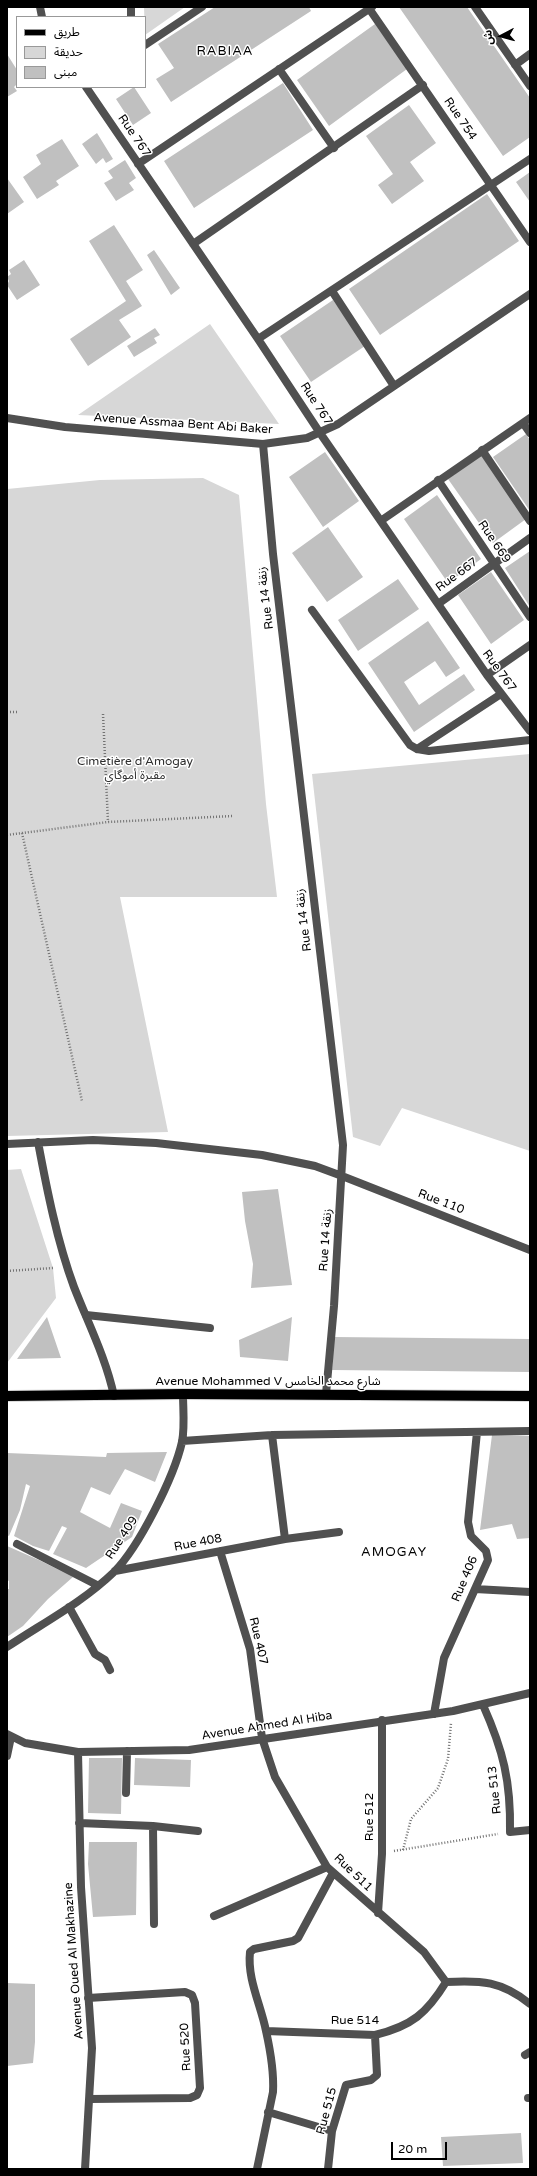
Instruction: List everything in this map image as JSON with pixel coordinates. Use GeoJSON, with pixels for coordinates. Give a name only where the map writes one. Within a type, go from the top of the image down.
{"type":"FeatureCollection","features":[{"type":"Feature","properties":{"kind":"main road","name":"Avenue Mohammed V شارع محمد الخامس"},"geometry":{"type":"LineString","coordinates":[[7,1396],[326,1394],[530,1396]]}},
{"type":"Feature","properties":{"kind":"street"},"geometry":{"type":"LineString","coordinates":[[146,44],[202,7]]}},
{"type":"Feature","properties":{"kind":"street"},"geometry":{"type":"LineString","coordinates":[[475,7],[530,86]]}},
{"type":"Feature","properties":{"kind":"street"},"geometry":{"type":"LineString","coordinates":[[138,164],[280,70],[370,8]]}},
{"type":"Feature","properties":{"kind":"street","name":"Rue 754"},"geometry":{"type":"LineString","coordinates":[[370,8],[530,242]]}},
{"type":"Feature","properties":{"kind":"street"},"geometry":{"type":"LineString","coordinates":[[515,65],[530,54]]}},
{"type":"Feature","properties":{"kind":"street"},"geometry":{"type":"LineString","coordinates":[[280,70],[334,148]]}},
{"type":"Feature","properties":{"kind":"street"},"geometry":{"type":"LineString","coordinates":[[193,244],[334,148],[423,85]]}},
{"type":"Feature","properties":{"kind":"street","name":"Rue 767"},"geometry":{"type":"LineString","coordinates":[[87,88],[258,339],[320,433],[382,520],[487,675],[530,731]]}},
{"type":"Feature","properties":{"kind":"street"},"geometry":{"type":"LineString","coordinates":[[258,339],[332,292],[490,184],[530,159]]}},
{"type":"Feature","properties":{"kind":"street"},"geometry":{"type":"LineString","coordinates":[[332,292],[394,386]]}},
{"type":"Feature","properties":{"kind":"street","name":"Avenue Assmaa Bent Abi Baker"},"geometry":{"type":"LineString","coordinates":[[7,418],[65,427],[263,444],[307,438],[338,424],[530,294]]}},
{"type":"Feature","properties":{"kind":"street"},"geometry":{"type":"LineString","coordinates":[[382,520],[527,420],[530,432]]}},
{"type":"Feature","properties":{"kind":"street","name":"Rue 14 زنقة"},"geometry":{"type":"LineString","coordinates":[[263,444],[280,616],[344,1145],[326,1394]]}},
{"type":"Feature","properties":{"kind":"street"},"geometry":{"type":"LineString","coordinates":[[482,450],[530,521]]}},
{"type":"Feature","properties":{"kind":"street","name":"Rue 669"},"geometry":{"type":"LineString","coordinates":[[438,480],[530,617]]}},
{"type":"Feature","properties":{"kind":"street","name":"Rue 667"},"geometry":{"type":"LineString","coordinates":[[438,604],[530,538]]}},
{"type":"Feature","properties":{"kind":"street"},"geometry":{"type":"LineString","coordinates":[[312,610],[402,736],[410,745],[418,750],[429,751],[530,740]]}},
{"type":"Feature","properties":{"kind":"street"},"geometry":{"type":"LineString","coordinates":[[487,675],[530,646]]}},
{"type":"Feature","properties":{"kind":"street"},"geometry":{"type":"LineString","coordinates":[[418,750],[501,694]]}},
{"type":"Feature","properties":{"kind":"street","name":"Rue 110"},"geometry":{"type":"LineString","coordinates":[[7,1144],[93,1140],[156,1142],[262,1155],[314,1166],[530,1250]]}},
{"type":"Feature","properties":{"kind":"street"},"geometry":{"type":"LineString","coordinates":[[38,1142],[60,1242],[74,1286],[103,1357],[114,1396]]}},
{"type":"Feature","properties":{"kind":"street"},"geometry":{"type":"LineString","coordinates":[[86,1315],[210,1328]]}},
{"type":"Feature","properties":{"kind":"street","name":"Rue 409"},"geometry":{"type":"LineString","coordinates":[[7,1647],[69,1607],[115,1571],[137,1541],[162,1496],[176,1464],[182,1441],[183,1394]]}},
{"type":"Feature","properties":{"kind":"street"},"geometry":{"type":"LineString","coordinates":[[182,1441],[272,1435],[530,1431]]}},
{"type":"Feature","properties":{"kind":"street","name":"Rue 406"},"geometry":{"type":"LineString","coordinates":[[434,1714],[444,1658],[488,1560],[486,1551],[471,1536],[468,1522],[477,1432]]}},
{"type":"Feature","properties":{"kind":"street"},"geometry":{"type":"LineString","coordinates":[[272,1435],[285,1539]]}},
{"type":"Feature","properties":{"kind":"street","name":"Rue 408"},"geometry":{"type":"LineString","coordinates":[[115,1571],[285,1539],[340,1532]]}},
{"type":"Feature","properties":{"kind":"street"},"geometry":{"type":"LineString","coordinates":[[17,1544],[97,1585]]}},
{"type":"Feature","properties":{"kind":"street","name":"Rue 407"},"geometry":{"type":"LineString","coordinates":[[220,1551],[250,1649],[262,1738]]}},
{"type":"Feature","properties":{"kind":"street"},"geometry":{"type":"LineString","coordinates":[[475,1589],[530,1592]]}},
{"type":"Feature","properties":{"kind":"street"},"geometry":{"type":"LineString","coordinates":[[69,1607],[95,1654],[105,1660],[110,1670]]}},
{"type":"Feature","properties":{"kind":"street","name":"Avenue Ahmed Al Hiba"},"geometry":{"type":"LineString","coordinates":[[9,1735],[25,1743],[78,1752],[189,1750],[382,1720],[453,1711],[530,1693]]}},
{"type":"Feature","properties":{"kind":"street","name":"Rue 513"},"geometry":{"type":"LineString","coordinates":[[483,1705],[504,1759],[511,1800],[510,1832]]}},
{"type":"Feature","properties":{"kind":"street","name":"Rue 512"},"geometry":{"type":"LineString","coordinates":[[378,1913],[382,1854],[382,1720]]}},
{"type":"Feature","properties":{"kind":"street"},"geometry":{"type":"LineString","coordinates":[[7,1756],[9,1735]]}},
{"type":"Feature","properties":{"kind":"street","name":"Rue 511"},"geometry":{"type":"LineString","coordinates":[[262,1738],[275,1777],[330,1870],[424,1952],[446,1982]]}},
{"type":"Feature","properties":{"kind":"street"},"geometry":{"type":"LineString","coordinates":[[126,1751],[126,1793]]}},
{"type":"Feature","properties":{"kind":"street","name":"Avenue Oued Al Makhazine"},"geometry":{"type":"LineString","coordinates":[[78,1752],[83,1946],[92,2048],[85,2169]]}},
{"type":"Feature","properties":{"kind":"street"},"geometry":{"type":"LineString","coordinates":[[79,1823],[153,1826],[198,1831]]}},
{"type":"Feature","properties":{"kind":"street"},"geometry":{"type":"LineString","coordinates":[[153,1826],[154,1924]]}},
{"type":"Feature","properties":{"kind":"street"},"geometry":{"type":"LineString","coordinates":[[510,1832],[530,1830]]}},
{"type":"Feature","properties":{"kind":"street"},"geometry":{"type":"LineString","coordinates":[[214,1916],[330,1870]]}},
{"type":"Feature","properties":{"kind":"street"},"geometry":{"type":"LineString","coordinates":[[257,2169],[273,2081],[266,2031],[254,1987],[250,1952],[254,1948],[293,1942],[298,1938],[330,1870]]}},
{"type":"Feature","properties":{"kind":"street"},"geometry":{"type":"LineString","coordinates":[[446,1982],[491,1982],[516,1992],[530,2004]]}},
{"type":"Feature","properties":{"kind":"street","name":"Rue 514"},"geometry":{"type":"LineString","coordinates":[[266,2031],[375,2035],[406,2025],[419,2016],[433,2002],[446,1982]]}},
{"type":"Feature","properties":{"kind":"street","name":"Rue 520"},"geometry":{"type":"LineString","coordinates":[[88,1998],[185,1992],[192,1995],[195,2003],[200,2088],[197,2095],[190,2098],[90,2099]]}},
{"type":"Feature","properties":{"kind":"street","name":"Rue 515"},"geometry":{"type":"LineString","coordinates":[[328,2169],[332,2131],[346,2085],[371,2080],[377,2075],[375,2035]]}},
{"type":"Feature","properties":{"kind":"street"},"geometry":{"type":"LineString","coordinates":[[268,2112],[332,2131]]}},
{"type":"Feature","properties":{"kind":"path"},"geometry":{"type":"LineString","coordinates":[[7,712],[18,712]]}},
{"type":"Feature","properties":{"kind":"path"},"geometry":{"type":"LineString","coordinates":[[103,714],[108,822]]}},
{"type":"Feature","properties":{"kind":"path"},"geometry":{"type":"LineString","coordinates":[[7,835],[108,822],[233,816]]}},
{"type":"Feature","properties":{"kind":"path"},"geometry":{"type":"LineString","coordinates":[[22,833],[82,1101]]}},
{"type":"Feature","properties":{"kind":"path"},"geometry":{"type":"LineString","coordinates":[[7,1270],[53,1268]]}},
{"type":"Feature","properties":{"kind":"path"},"geometry":{"type":"LineString","coordinates":[[403,1850],[411,1819],[438,1788],[448,1759],[453,1711]]}},
{"type":"Feature","properties":{"kind":"path"},"geometry":{"type":"LineString","coordinates":[[382,1854],[510,1832]]}},
{"type":"Feature","properties":{"kind":"green space"},"geometry":{"type":"Polygon","coordinates":[[[144,7],[185,7],[146,34],[146,16],[144,16],[144,7]]]}},
{"type":"Feature","properties":{"kind":"green space"},"geometry":{"type":"Polygon","coordinates":[[[210,324],[279,424],[78,415],[210,324]]]}},
{"type":"Feature","properties":{"kind":"green space","name":"Cimetière d'Amogay مقبرة أموگاي"},"geometry":{"type":"Polygon","coordinates":[[[203,478],[239,495],[266,804],[277,897],[120,897],[168,1132],[7,1136],[7,489],[100,480],[203,478]]]}},
{"type":"Feature","properties":{"kind":"green space"},"geometry":{"type":"Polygon","coordinates":[[[530,754],[530,1151],[402,1108],[380,1146],[353,1137],[312,774],[530,754]]]}},
{"type":"Feature","properties":{"kind":"green space"},"geometry":{"type":"Polygon","coordinates":[[[21,1169],[53,1268],[56,1298],[7,1363],[7,1170],[21,1169]]]}},
{"type":"Feature","properties":{"kind":"building"},"geometry":{"type":"Polygon","coordinates":[[[215,7],[309,7],[311,11],[171,102],[156,79],[174,68],[158,44],[215,7]]]}},
{"type":"Feature","properties":{"kind":"building"},"geometry":{"type":"Polygon","coordinates":[[[399,7],[467,7],[530,98],[530,137],[503,156],[399,7]]]}},
{"type":"Feature","properties":{"kind":"building"},"geometry":{"type":"Polygon","coordinates":[[[375,24],[407,69],[329,126],[297,80],[375,24]]]}},
{"type":"Feature","properties":{"kind":"building"},"geometry":{"type":"Polygon","coordinates":[[[7,54],[16,68],[16,85],[14,87],[17,91],[7,97],[7,54]]]}},
{"type":"Feature","properties":{"kind":"building"},"geometry":{"type":"Polygon","coordinates":[[[283,83],[313,130],[194,208],[164,161],[283,83]]]}},
{"type":"Feature","properties":{"kind":"building"},"geometry":{"type":"Polygon","coordinates":[[[135,88],[151,113],[133,125],[116,99],[135,88]]]}},
{"type":"Feature","properties":{"kind":"building"},"geometry":{"type":"Polygon","coordinates":[[[409,105],[436,143],[410,162],[424,181],[392,204],[378,185],[393,174],[366,136],[409,105]]]}},
{"type":"Feature","properties":{"kind":"building"},"geometry":{"type":"Polygon","coordinates":[[[97,133],[113,159],[106,163],[103,158],[96,164],[82,144],[97,133]]]}},
{"type":"Feature","properties":{"kind":"building"},"geometry":{"type":"Polygon","coordinates":[[[62,139],[79,166],[56,181],[59,185],[37,199],[23,177],[41,164],[36,155],[62,139]]]}},
{"type":"Feature","properties":{"kind":"building"},"geometry":{"type":"Polygon","coordinates":[[[125,160],[136,178],[129,183],[134,190],[116,201],[104,183],[113,178],[108,171],[125,160]]]}},
{"type":"Feature","properties":{"kind":"building"},"geometry":{"type":"Polygon","coordinates":[[[530,172],[530,202],[516,182],[530,172]]]}},
{"type":"Feature","properties":{"kind":"building"},"geometry":{"type":"Polygon","coordinates":[[[7,178],[24,202],[7,214],[7,178]]]}},
{"type":"Feature","properties":{"kind":"building"},"geometry":{"type":"Polygon","coordinates":[[[487,194],[519,241],[380,335],[349,289],[487,194]]]}},
{"type":"Feature","properties":{"kind":"building"},"geometry":{"type":"Polygon","coordinates":[[[114,225],[143,270],[126,281],[142,306],[119,320],[131,337],[88,366],[70,339],[126,301],[89,241],[114,225]]]}},
{"type":"Feature","properties":{"kind":"building"},"geometry":{"type":"Polygon","coordinates":[[[154,250],[180,288],[171,295],[147,255],[154,250]]]}},
{"type":"Feature","properties":{"kind":"building"},"geometry":{"type":"Polygon","coordinates":[[[24,260],[40,285],[17,300],[7,285],[9,281],[7,277],[11,274],[9,270],[24,260]]]}},
{"type":"Feature","properties":{"kind":"building"},"geometry":{"type":"Polygon","coordinates":[[[333,300],[365,346],[311,382],[280,336],[333,300]]]}},
{"type":"Feature","properties":{"kind":"building"},"geometry":{"type":"Polygon","coordinates":[[[155,328],[160,335],[154,338],[157,343],[134,357],[127,346],[155,328]]]}},
{"type":"Feature","properties":{"kind":"building"},"geometry":{"type":"Polygon","coordinates":[[[526,434],[530,440],[530,511],[493,457],[526,434]]]}},
{"type":"Feature","properties":{"kind":"building"},"geometry":{"type":"Polygon","coordinates":[[[325,452],[359,501],[323,527],[289,477],[325,452]]]}},
{"type":"Feature","properties":{"kind":"building"},"geometry":{"type":"Polygon","coordinates":[[[481,455],[526,519],[493,543],[448,479],[481,455]]]}},
{"type":"Feature","properties":{"kind":"building"},"geometry":{"type":"Polygon","coordinates":[[[437,495],[481,559],[448,583],[404,519],[437,495]]]}},
{"type":"Feature","properties":{"kind":"building"},"geometry":{"type":"Polygon","coordinates":[[[328,527],[363,577],[327,602],[292,553],[328,527]]]}},
{"type":"Feature","properties":{"kind":"building"},"geometry":{"type":"Polygon","coordinates":[[[530,551],[530,607],[505,568],[530,551]]]}},
{"type":"Feature","properties":{"kind":"building"},"geometry":{"type":"Polygon","coordinates":[[[491,572],[524,620],[491,644],[458,595],[491,572]]]}},
{"type":"Feature","properties":{"kind":"building"},"geometry":{"type":"Polygon","coordinates":[[[398,579],[419,609],[358,651],[338,620],[398,579]]]}},
{"type":"Feature","properties":{"kind":"building"},"geometry":{"type":"Polygon","coordinates":[[[428,621],[460,668],[446,677],[435,661],[404,682],[419,705],[464,674],[475,690],[414,732],[368,663],[428,621]]]}},
{"type":"Feature","properties":{"kind":"building"},"geometry":{"type":"Polygon","coordinates":[[[278,1189],[292,1285],[251,1288],[253,1264],[245,1221],[242,1192],[278,1189]]]}},
{"type":"Feature","properties":{"kind":"building"},"geometry":{"type":"Polygon","coordinates":[[[47,1317],[61,1358],[17,1359],[47,1317]]]}},
{"type":"Feature","properties":{"kind":"building"},"geometry":{"type":"Polygon","coordinates":[[[292,1317],[288,1361],[240,1357],[239,1340],[292,1317]]]}},
{"type":"Feature","properties":{"kind":"building"},"geometry":{"type":"Polygon","coordinates":[[[334,1337],[530,1339],[530,1372],[332,1370],[334,1337]]]}},
{"type":"Feature","properties":{"kind":"building"},"geometry":{"type":"Polygon","coordinates":[[[492,1435],[530,1436],[530,1538],[517,1539],[512,1524],[480,1530],[492,1435]]]}},
{"type":"Feature","properties":{"kind":"building"},"geometry":{"type":"Polygon","coordinates":[[[167,1452],[155,1482],[125,1469],[110,1495],[91,1487],[80,1512],[110,1528],[121,1503],[142,1511],[132,1537],[86,1568],[53,1554],[67,1528],[62,1526],[49,1551],[33,1546],[14,1536],[30,1486],[26,1484],[20,1510],[9,1536],[7,1535],[7,1453],[106,1457],[107,1453],[167,1452]]]}},
{"type":"Feature","properties":{"kind":"building"},"geometry":{"type":"Polygon","coordinates":[[[7,1546],[73,1577],[48,1599],[23,1626],[7,1637],[7,1589],[9,1589],[9,1581],[7,1580],[7,1546]]]}},
{"type":"Feature","properties":{"kind":"building"},"geometry":{"type":"Polygon","coordinates":[[[89,1758],[122,1758],[121,1814],[88,1813],[89,1758]]]}},
{"type":"Feature","properties":{"kind":"building"},"geometry":{"type":"Polygon","coordinates":[[[135,1758],[191,1760],[190,1787],[134,1785],[135,1758]]]}},
{"type":"Feature","properties":{"kind":"building"},"geometry":{"type":"Polygon","coordinates":[[[89,1842],[137,1842],[136,1915],[93,1917],[88,1864],[89,1842]]]}},
{"type":"Feature","properties":{"kind":"building"},"geometry":{"type":"Polygon","coordinates":[[[7,1983],[35,1984],[35,2042],[33,2063],[7,2066],[7,1983]]]}},
{"type":"Feature","properties":{"kind":"building"},"geometry":{"type":"Polygon","coordinates":[[[521,2133],[523,2163],[443,2166],[441,2137],[521,2133]]]}},
{"type":"Feature","properties":{"kind":"district","name":"RABIAA"},"geometry":{"type":"Point","coordinates":[225,52]}},
{"type":"Feature","properties":{"kind":"district","name":"AMOGAY"},"geometry":{"type":"Point","coordinates":[394,1553]}}]}
